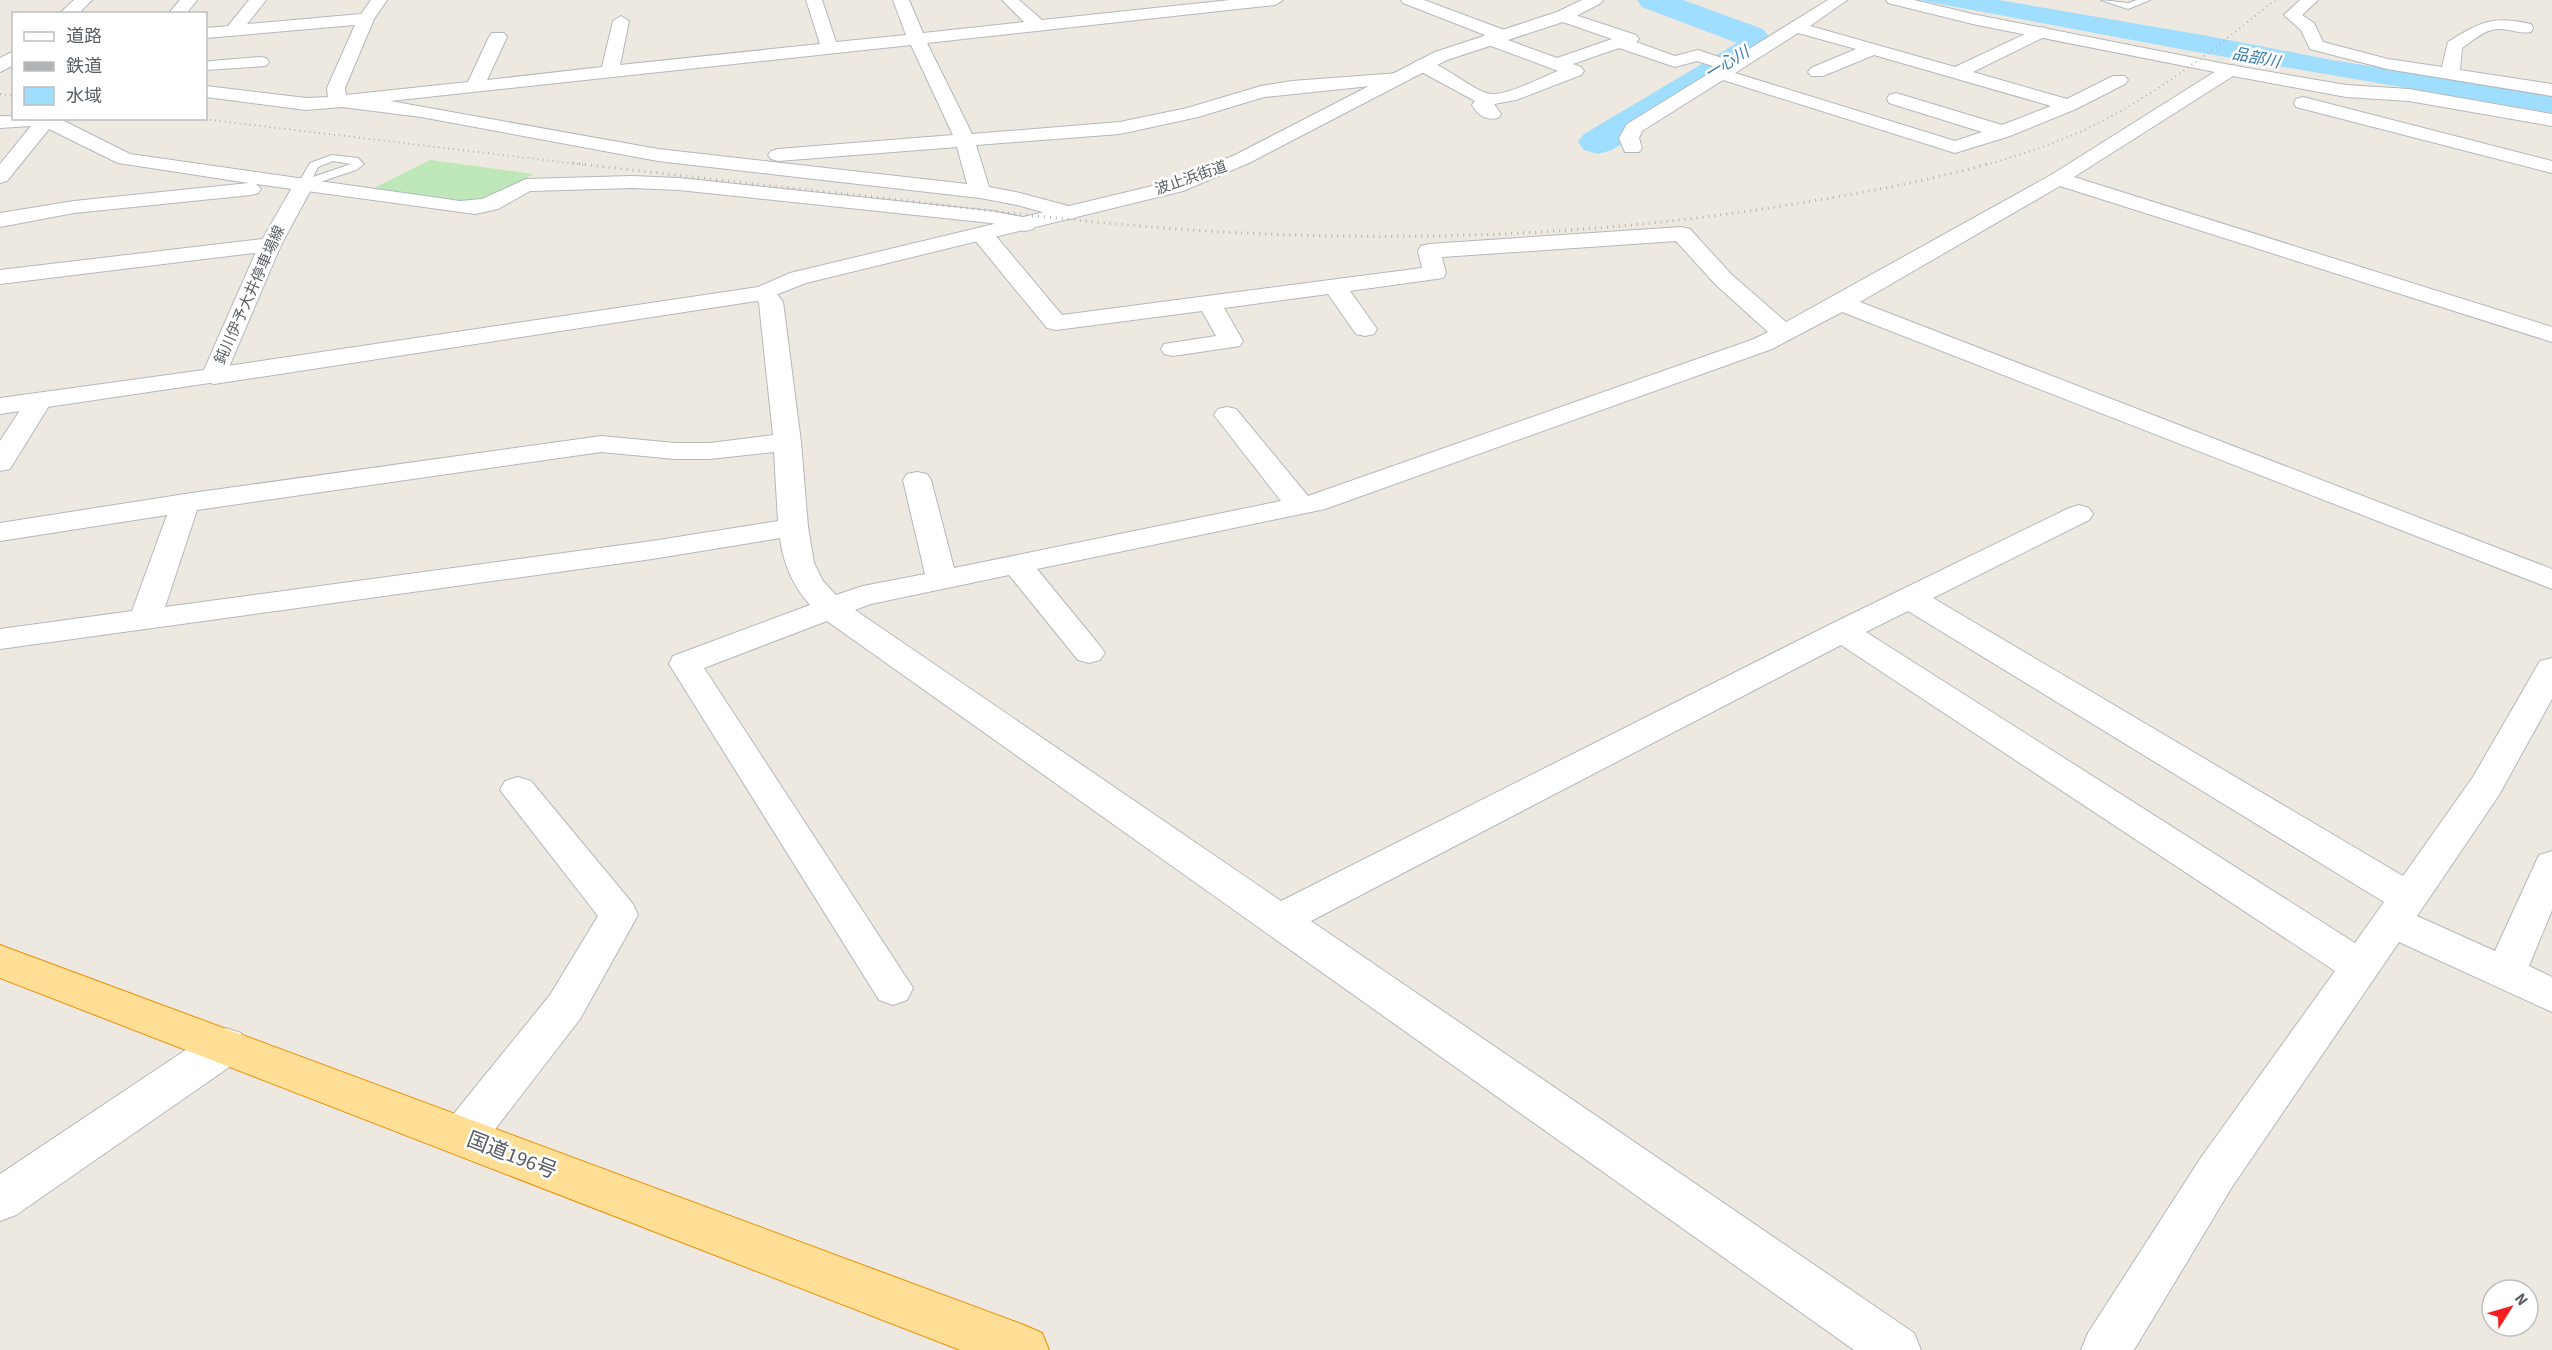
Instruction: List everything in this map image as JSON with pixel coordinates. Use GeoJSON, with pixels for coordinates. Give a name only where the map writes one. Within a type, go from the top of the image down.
{"type":"FeatureCollection","features":[{"type":"Feature","properties":{"kind":"highway","name":"国道196号"},"geometry":{"type":"LineString","coordinates":[[0,961],[1024,1350]]}},
{"type":"Feature","properties":{"kind":"street"},"geometry":{"type":"LineString","coordinates":[[69,12],[84,0]]}},
{"type":"Feature","properties":{"kind":"street"},"geometry":{"type":"LineString","coordinates":[[178,12],[189,0]]}},
{"type":"Feature","properties":{"kind":"street"},"geometry":{"type":"LineString","coordinates":[[234,30],[258,0]]}},
{"type":"Feature","properties":{"kind":"street"},"geometry":{"type":"LineString","coordinates":[[379,0],[366,19],[336,88],[336,95],[342,101],[423,112],[658,155],[980,192],[1020,199],[1068,213]]}},
{"type":"Feature","properties":{"kind":"street"},"geometry":{"type":"LineString","coordinates":[[814,0],[830,49]]}},
{"type":"Feature","properties":{"kind":"street"},"geometry":{"type":"LineString","coordinates":[[901,0],[917,40],[965,140],[980,192]]}},
{"type":"Feature","properties":{"kind":"street"},"geometry":{"type":"LineString","coordinates":[[1010,0],[1038,26]]}},
{"type":"Feature","properties":{"kind":"street"},"geometry":{"type":"LineString","coordinates":[[1139,0],[1158,13]]}},
{"type":"Feature","properties":{"kind":"street"},"geometry":{"type":"LineString","coordinates":[[1409,0],[1575,71],[1509,96],[1488,100],[1481,105],[1497,119]]}},
{"type":"Feature","properties":{"kind":"street","name":"波止浜街道"},"geometry":{"type":"LineString","coordinates":[[214,376],[764,292],[798,278],[1176,187],[1206,176],[1399,78],[1422,64],[1495,37],[1563,16],[1595,0]]}},
{"type":"Feature","properties":{"kind":"street"},"geometry":{"type":"LineString","coordinates":[[1632,148],[1629,138],[1634,128],[1719,68],[1795,19],[1813,16],[1839,0]]}},
{"type":"Feature","properties":{"kind":"street"},"geometry":{"type":"LineString","coordinates":[[1894,0],[2222,75],[2552,167]]}},
{"type":"Feature","properties":{"kind":"street"},"geometry":{"type":"LineString","coordinates":[[2310,0],[2292,15],[2308,27],[2316,45],[2387,64],[2552,90]]}},
{"type":"Feature","properties":{"kind":"street"},"geometry":{"type":"LineString","coordinates":[[210,93],[306,104],[342,101],[1264,1]]}},
{"type":"Feature","properties":{"kind":"street"},"geometry":{"type":"LineString","coordinates":[[302,25],[313,8]]}},
{"type":"Feature","properties":{"kind":"street"},"geometry":{"type":"LineString","coordinates":[[1557,64],[1630,39],[1563,16]]}},
{"type":"Feature","properties":{"kind":"street"},"geometry":{"type":"LineString","coordinates":[[207,33],[366,19]]}},
{"type":"Feature","properties":{"kind":"street"},"geometry":{"type":"LineString","coordinates":[[1795,19],[1872,49],[2069,105]]}},
{"type":"Feature","properties":{"kind":"street"},"geometry":{"type":"LineString","coordinates":[[610,72],[621,21]]}},
{"type":"Feature","properties":{"kind":"street"},"geometry":{"type":"LineString","coordinates":[[2450,74],[2454,46],[2482,26],[2488,23],[2501,23],[2525,28]]}},
{"type":"Feature","properties":{"kind":"street"},"geometry":{"type":"LineString","coordinates":[[1957,73],[2040,32]]}},
{"type":"Feature","properties":{"kind":"street"},"geometry":{"type":"LineString","coordinates":[[476,87],[498,37]]}},
{"type":"Feature","properties":{"kind":"street"},"geometry":{"type":"LineString","coordinates":[[1618,42],[1675,62],[1698,55],[1719,68],[1955,147],[2003,132],[2069,105],[2119,80]]}},
{"type":"Feature","properties":{"kind":"street"},"geometry":{"type":"LineString","coordinates":[[1817,72],[1872,49]]}},
{"type":"Feature","properties":{"kind":"street"},"geometry":{"type":"LineString","coordinates":[[1964,52],[2016,67]]}},
{"type":"Feature","properties":{"kind":"street"},"geometry":{"type":"LineString","coordinates":[[0,67],[12,58]]}},
{"type":"Feature","properties":{"kind":"street"},"geometry":{"type":"LineString","coordinates":[[211,66],[260,62]]}},
{"type":"Feature","properties":{"kind":"street"},"geometry":{"type":"LineString","coordinates":[[210,93],[237,64]]}},
{"type":"Feature","properties":{"kind":"street"},"geometry":{"type":"LineString","coordinates":[[1422,64],[1488,100]]}},
{"type":"Feature","properties":{"kind":"street"},"geometry":{"type":"LineString","coordinates":[[893,987],[685,664],[864,596],[1315,503],[1763,345],[1783,332],[1841,303],[2058,178],[2222,75],[2346,91],[2409,95],[2552,120]]}},
{"type":"Feature","properties":{"kind":"street"},"geometry":{"type":"LineString","coordinates":[[740,165],[779,155],[1120,128],[1191,113],[1261,92],[1399,78]]}},
{"type":"Feature","properties":{"kind":"street"},"geometry":{"type":"LineString","coordinates":[[1896,99],[2003,132]]}},
{"type":"Feature","properties":{"kind":"street"},"geometry":{"type":"LineString","coordinates":[[0,177],[46,120]]}},
{"type":"Feature","properties":{"kind":"street"},"geometry":{"type":"LineString","coordinates":[[0,122],[46,120],[125,159],[475,208],[489,204],[526,185],[632,182],[679,184],[991,217],[1025,224]]}},
{"type":"Feature","properties":{"kind":"street"},"geometry":{"type":"LineString","coordinates":[[2058,178],[2552,334]]}},
{"type":"Feature","properties":{"kind":"street"},"geometry":{"type":"LineString","coordinates":[[0,220],[74,207],[304,184]]}},
{"type":"Feature","properties":{"kind":"street","name":"鈍川伊予大井停車場線"},"geometry":{"type":"LineString","coordinates":[[0,406],[214,376],[270,245],[304,184]]}},
{"type":"Feature","properties":{"kind":"street"},"geometry":{"type":"LineString","coordinates":[[982,234],[1056,323],[1435,273],[1429,250],[1682,234],[1723,279],[1783,332]]}},
{"type":"Feature","properties":{"kind":"street"},"geometry":{"type":"LineString","coordinates":[[0,277],[270,245]]}},
{"type":"Feature","properties":{"kind":"street"},"geometry":{"type":"LineString","coordinates":[[1335,287],[1365,329]]}},
{"type":"Feature","properties":{"kind":"street"},"geometry":{"type":"LineString","coordinates":[[764,292],[771,302],[787,442],[793,526],[799,562],[809,585],[830,608],[1896,1350]]}},
{"type":"Feature","properties":{"kind":"street"},"geometry":{"type":"LineString","coordinates":[[1173,349],[1232,341],[1209,303]]}},
{"type":"Feature","properties":{"kind":"street"},"geometry":{"type":"LineString","coordinates":[[1841,303],[2552,580]]}},
{"type":"Feature","properties":{"kind":"street"},"geometry":{"type":"LineString","coordinates":[[0,463],[39,401]]}},
{"type":"Feature","properties":{"kind":"street"},"geometry":{"type":"LineString","coordinates":[[1227,415],[1300,506]]}},
{"type":"Feature","properties":{"kind":"street"},"geometry":{"type":"LineString","coordinates":[[0,532],[185,503],[601,444],[675,451],[710,451],[787,442]]}},
{"type":"Feature","properties":{"kind":"street"},"geometry":{"type":"LineString","coordinates":[[917,480],[942,580]]}},
{"type":"Feature","properties":{"kind":"street"},"geometry":{"type":"LineString","coordinates":[[145,619],[185,503]]}},
{"type":"Feature","properties":{"kind":"street"},"geometry":{"type":"LineString","coordinates":[[1279,920],[1842,631],[2079,514]]}},
{"type":"Feature","properties":{"kind":"street"},"geometry":{"type":"LineString","coordinates":[[0,639],[652,550],[793,526]]}},
{"type":"Feature","properties":{"kind":"street"},"geometry":{"type":"LineString","coordinates":[[1017,565],[1089,652]]}},
{"type":"Feature","properties":{"kind":"street"},"geometry":{"type":"LineString","coordinates":[[1910,598],[2399,909],[2505,974],[2552,995]]}},
{"type":"Feature","properties":{"kind":"street"},"geometry":{"type":"LineString","coordinates":[[1842,631],[2359,966]]}},
{"type":"Feature","properties":{"kind":"street"},"geometry":{"type":"LineString","coordinates":[[2106,1350],[2216,1173],[2486,786],[2552,669]]}},
{"type":"Feature","properties":{"kind":"street"},"geometry":{"type":"LineString","coordinates":[[463,1136],[565,1007],[619,915],[518,790]]}},
{"type":"Feature","properties":{"kind":"street"},"geometry":{"type":"LineString","coordinates":[[2505,974],[2552,865]]}},
{"type":"Feature","properties":{"kind":"street"},"geometry":{"type":"LineString","coordinates":[[0,1200],[226,1046]]}},
{"type":"Feature","properties":{"kind":"lane"},"geometry":{"type":"LineString","coordinates":[[2105,0],[2128,6],[2146,0]]}},
{"type":"Feature","properties":{"kind":"green space"},"geometry":{"type":"Polygon","coordinates":[[[430,160],[533,174],[491,200],[480,204],[372,189],[430,160]]]}},
{"type":"Feature","properties":{"kind":"water","name":"品部川"},"geometry":{"type":"Polygon","coordinates":[[[1919,0],[1999,0],[2332,60],[2552,95],[2552,113],[2191,51],[1919,0]]]}},
{"type":"Feature","properties":{"kind":"waterway","name":"一心川"},"geometry":{"type":"LineString","coordinates":[[1598,142],[1758,45],[1751,36],[1653,0]]}},
{"type":"Feature","properties":{"kind":"railway"},"geometry":{"type":"LineString","coordinates":[[1986,165],[2030,151],[2101,122],[2178,74],[2275,0]]}},
{"type":"Feature","properties":{"kind":"railway"},"geometry":{"type":"LineString","coordinates":[[0,94],[12,96]]}},
{"type":"Feature","properties":{"kind":"railway"},"geometry":{"type":"LineString","coordinates":[[207,119],[586,165]]}},
{"type":"Feature","properties":{"kind":"railway"},"geometry":{"type":"LineString","coordinates":[[573,163],[1128,225],[1219,232],[1331,236],[1527,233],[1723,215],[1890,187],[1991,163]]}}]}
